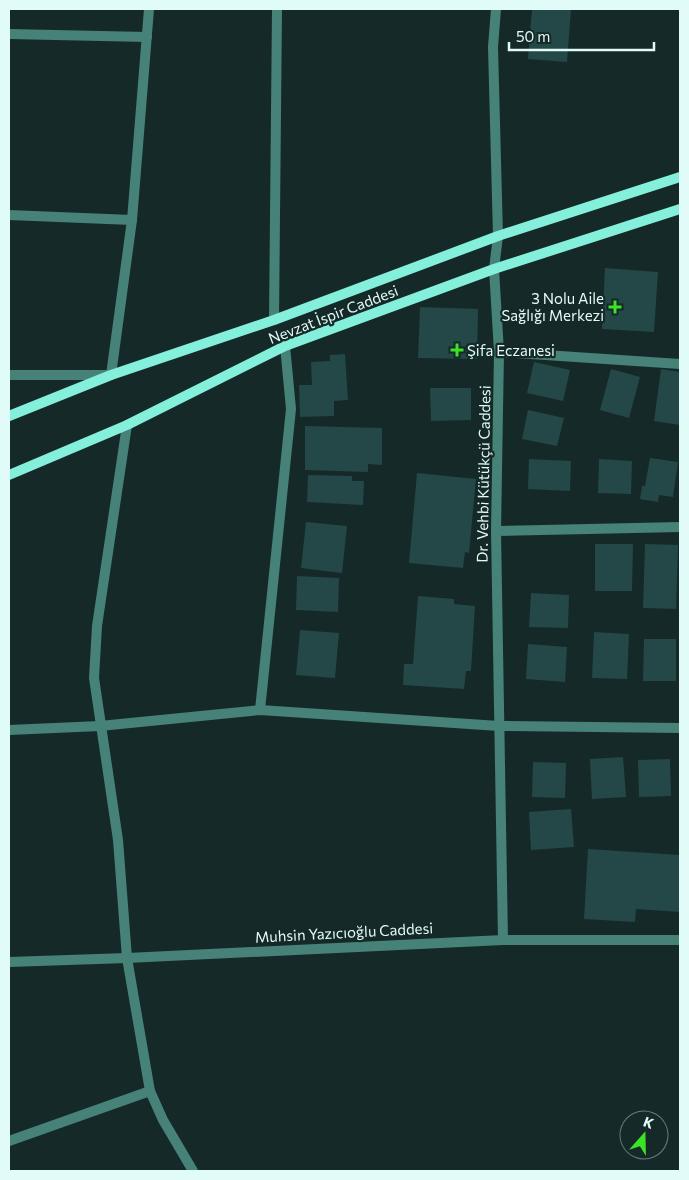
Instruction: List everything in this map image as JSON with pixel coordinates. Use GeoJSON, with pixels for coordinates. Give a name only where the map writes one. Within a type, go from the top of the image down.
{"type":"FeatureCollection","features":[{"type":"Feature","properties":{"kind":"main road","name":"Nevzat İspir Caddesi"},"geometry":{"type":"LineString","coordinates":[[9,416],[111,376],[274,320],[498,236],[680,178]]}},
{"type":"Feature","properties":{"kind":"main road","name":"Nevzat İspir Caddesi"},"geometry":{"type":"LineString","coordinates":[[9,475],[126,425],[285,346],[494,269],[680,208]]}},
{"type":"Feature","properties":{"kind":"street"},"geometry":{"type":"LineString","coordinates":[[9,375],[111,376],[132,220],[149,9]]}},
{"type":"Feature","properties":{"kind":"street"},"geometry":{"type":"LineString","coordinates":[[274,320],[277,9]]}},
{"type":"Feature","properties":{"kind":"street","name":"Dr. Vehbi Kütükçü Caddesi"},"geometry":{"type":"LineString","coordinates":[[496,9],[493,47],[498,236],[494,269],[499,352],[496,531],[503,940]]}},
{"type":"Feature","properties":{"kind":"street"},"geometry":{"type":"LineString","coordinates":[[9,34],[147,37]]}},
{"type":"Feature","properties":{"kind":"street"},"geometry":{"type":"LineString","coordinates":[[9,215],[132,220]]}},
{"type":"Feature","properties":{"kind":"street"},"geometry":{"type":"LineString","coordinates":[[260,710],[291,409],[285,346]]}},
{"type":"Feature","properties":{"kind":"street"},"geometry":{"type":"LineString","coordinates":[[499,352],[680,364]]}},
{"type":"Feature","properties":{"kind":"street"},"geometry":{"type":"LineString","coordinates":[[126,425],[97,626],[94,678],[118,840],[127,958],[150,1091],[163,1120],[194,1171]]}},
{"type":"Feature","properties":{"kind":"street"},"geometry":{"type":"LineString","coordinates":[[496,531],[680,526]]}},
{"type":"Feature","properties":{"kind":"street"},"geometry":{"type":"LineString","coordinates":[[9,730],[100,726],[260,710],[499,726],[680,728]]}},
{"type":"Feature","properties":{"kind":"street","name":"Muhsin Yazıcıoğlu Caddesi"},"geometry":{"type":"LineString","coordinates":[[9,962],[503,940],[680,940]]}},
{"type":"Feature","properties":{"kind":"street"},"geometry":{"type":"LineString","coordinates":[[9,1141],[150,1091]]}},
{"type":"Feature","properties":{"kind":"building"},"geometry":{"type":"Polygon","coordinates":[[[532,9],[571,9],[567,62],[528,59],[532,9]]]}},
{"type":"Feature","properties":{"kind":"building"},"geometry":{"type":"Polygon","coordinates":[[[605,268],[658,272],[654,332],[602,329],[605,268]]]}},
{"type":"Feature","properties":{"kind":"building"},"geometry":{"type":"Polygon","coordinates":[[[420,307],[478,309],[477,359],[418,358],[420,307]]]}},
{"type":"Feature","properties":{"kind":"building"},"geometry":{"type":"Polygon","coordinates":[[[345,354],[348,400],[334,401],[334,416],[300,417],[299,385],[312,385],[311,362],[330,361],[330,355],[345,354]]]}},
{"type":"Feature","properties":{"kind":"building"},"geometry":{"type":"Polygon","coordinates":[[[534,362],[570,370],[563,401],[527,393],[534,362]]]}},
{"type":"Feature","properties":{"kind":"building"},"geometry":{"type":"Polygon","coordinates":[[[611,369],[640,377],[629,418],[600,410],[611,369]]]}},
{"type":"Feature","properties":{"kind":"building"},"geometry":{"type":"Polygon","coordinates":[[[661,369],[680,372],[680,425],[654,421],[661,369]]]}},
{"type":"Feature","properties":{"kind":"building"},"geometry":{"type":"Polygon","coordinates":[[[430,388],[471,388],[471,420],[431,421],[430,388]]]}},
{"type":"Feature","properties":{"kind":"building"},"geometry":{"type":"Polygon","coordinates":[[[528,410],[564,418],[557,446],[522,439],[528,410]]]}},
{"type":"Feature","properties":{"kind":"building"},"geometry":{"type":"Polygon","coordinates":[[[305,426],[382,428],[382,465],[368,464],[368,472],[305,470],[305,426]]]}},
{"type":"Feature","properties":{"kind":"building"},"geometry":{"type":"Polygon","coordinates":[[[650,458],[678,462],[673,497],[659,495],[658,502],[640,499],[642,486],[645,486],[650,458]]]}},
{"type":"Feature","properties":{"kind":"building"},"geometry":{"type":"Polygon","coordinates":[[[529,459],[571,461],[570,491],[528,489],[529,459]]]}},
{"type":"Feature","properties":{"kind":"building"},"geometry":{"type":"Polygon","coordinates":[[[599,459],[632,461],[631,494],[598,493],[599,459]]]}},
{"type":"Feature","properties":{"kind":"building"},"geometry":{"type":"Polygon","coordinates":[[[417,473],[476,479],[469,553],[465,552],[463,568],[409,563],[417,473]]]}},
{"type":"Feature","properties":{"kind":"building"},"geometry":{"type":"Polygon","coordinates":[[[308,475],[352,476],[352,481],[364,481],[363,505],[307,502],[308,475]]]}},
{"type":"Feature","properties":{"kind":"building"},"geometry":{"type":"Polygon","coordinates":[[[306,522],[347,526],[342,573],[301,568],[306,522]]]}},
{"type":"Feature","properties":{"kind":"building"},"geometry":{"type":"Polygon","coordinates":[[[595,544],[633,544],[632,591],[595,591],[595,544]]]}},
{"type":"Feature","properties":{"kind":"building"},"geometry":{"type":"Polygon","coordinates":[[[645,544],[678,545],[676,609],[643,608],[645,544]]]}},
{"type":"Feature","properties":{"kind":"building"},"geometry":{"type":"Polygon","coordinates":[[[297,576],[339,578],[338,612],[296,610],[297,576]]]}},
{"type":"Feature","properties":{"kind":"building"},"geometry":{"type":"Polygon","coordinates":[[[531,593],[569,595],[568,628],[529,627],[531,593]]]}},
{"type":"Feature","properties":{"kind":"building"},"geometry":{"type":"Polygon","coordinates":[[[418,596],[454,599],[454,604],[475,606],[471,671],[466,671],[464,689],[403,685],[404,664],[413,664],[418,596]]]}},
{"type":"Feature","properties":{"kind":"building"},"geometry":{"type":"Polygon","coordinates":[[[300,630],[339,633],[335,678],[296,675],[300,630]]]}},
{"type":"Feature","properties":{"kind":"building"},"geometry":{"type":"Polygon","coordinates":[[[594,632],[629,634],[627,679],[592,678],[594,632]]]}},
{"type":"Feature","properties":{"kind":"building"},"geometry":{"type":"Polygon","coordinates":[[[644,639],[676,639],[676,681],[643,681],[644,639]]]}},
{"type":"Feature","properties":{"kind":"building"},"geometry":{"type":"Polygon","coordinates":[[[528,644],[567,647],[565,682],[526,679],[528,644]]]}},
{"type":"Feature","properties":{"kind":"building"},"geometry":{"type":"Polygon","coordinates":[[[623,757],[626,797],[592,799],[590,759],[623,757]]]}},
{"type":"Feature","properties":{"kind":"building"},"geometry":{"type":"Polygon","coordinates":[[[670,759],[671,796],[639,797],[638,760],[670,759]]]}},
{"type":"Feature","properties":{"kind":"building"},"geometry":{"type":"Polygon","coordinates":[[[533,762],[566,763],[565,798],[532,797],[533,762]]]}},
{"type":"Feature","properties":{"kind":"building"},"geometry":{"type":"Polygon","coordinates":[[[571,809],[574,847],[531,850],[529,812],[571,809]]]}},
{"type":"Feature","properties":{"kind":"building"},"geometry":{"type":"Polygon","coordinates":[[[588,849],[680,855],[680,912],[636,909],[635,922],[584,919],[588,849]]]}},
{"type":"Feature","properties":{"kind":"place","name":"3 Nolu Aile Sağlığı Merkezi"},"geometry":{"type":"Point","coordinates":[615,307]}},
{"type":"Feature","properties":{"kind":"place","name":"Şifa Eczanesi"},"geometry":{"type":"Point","coordinates":[457,350]}}]}
